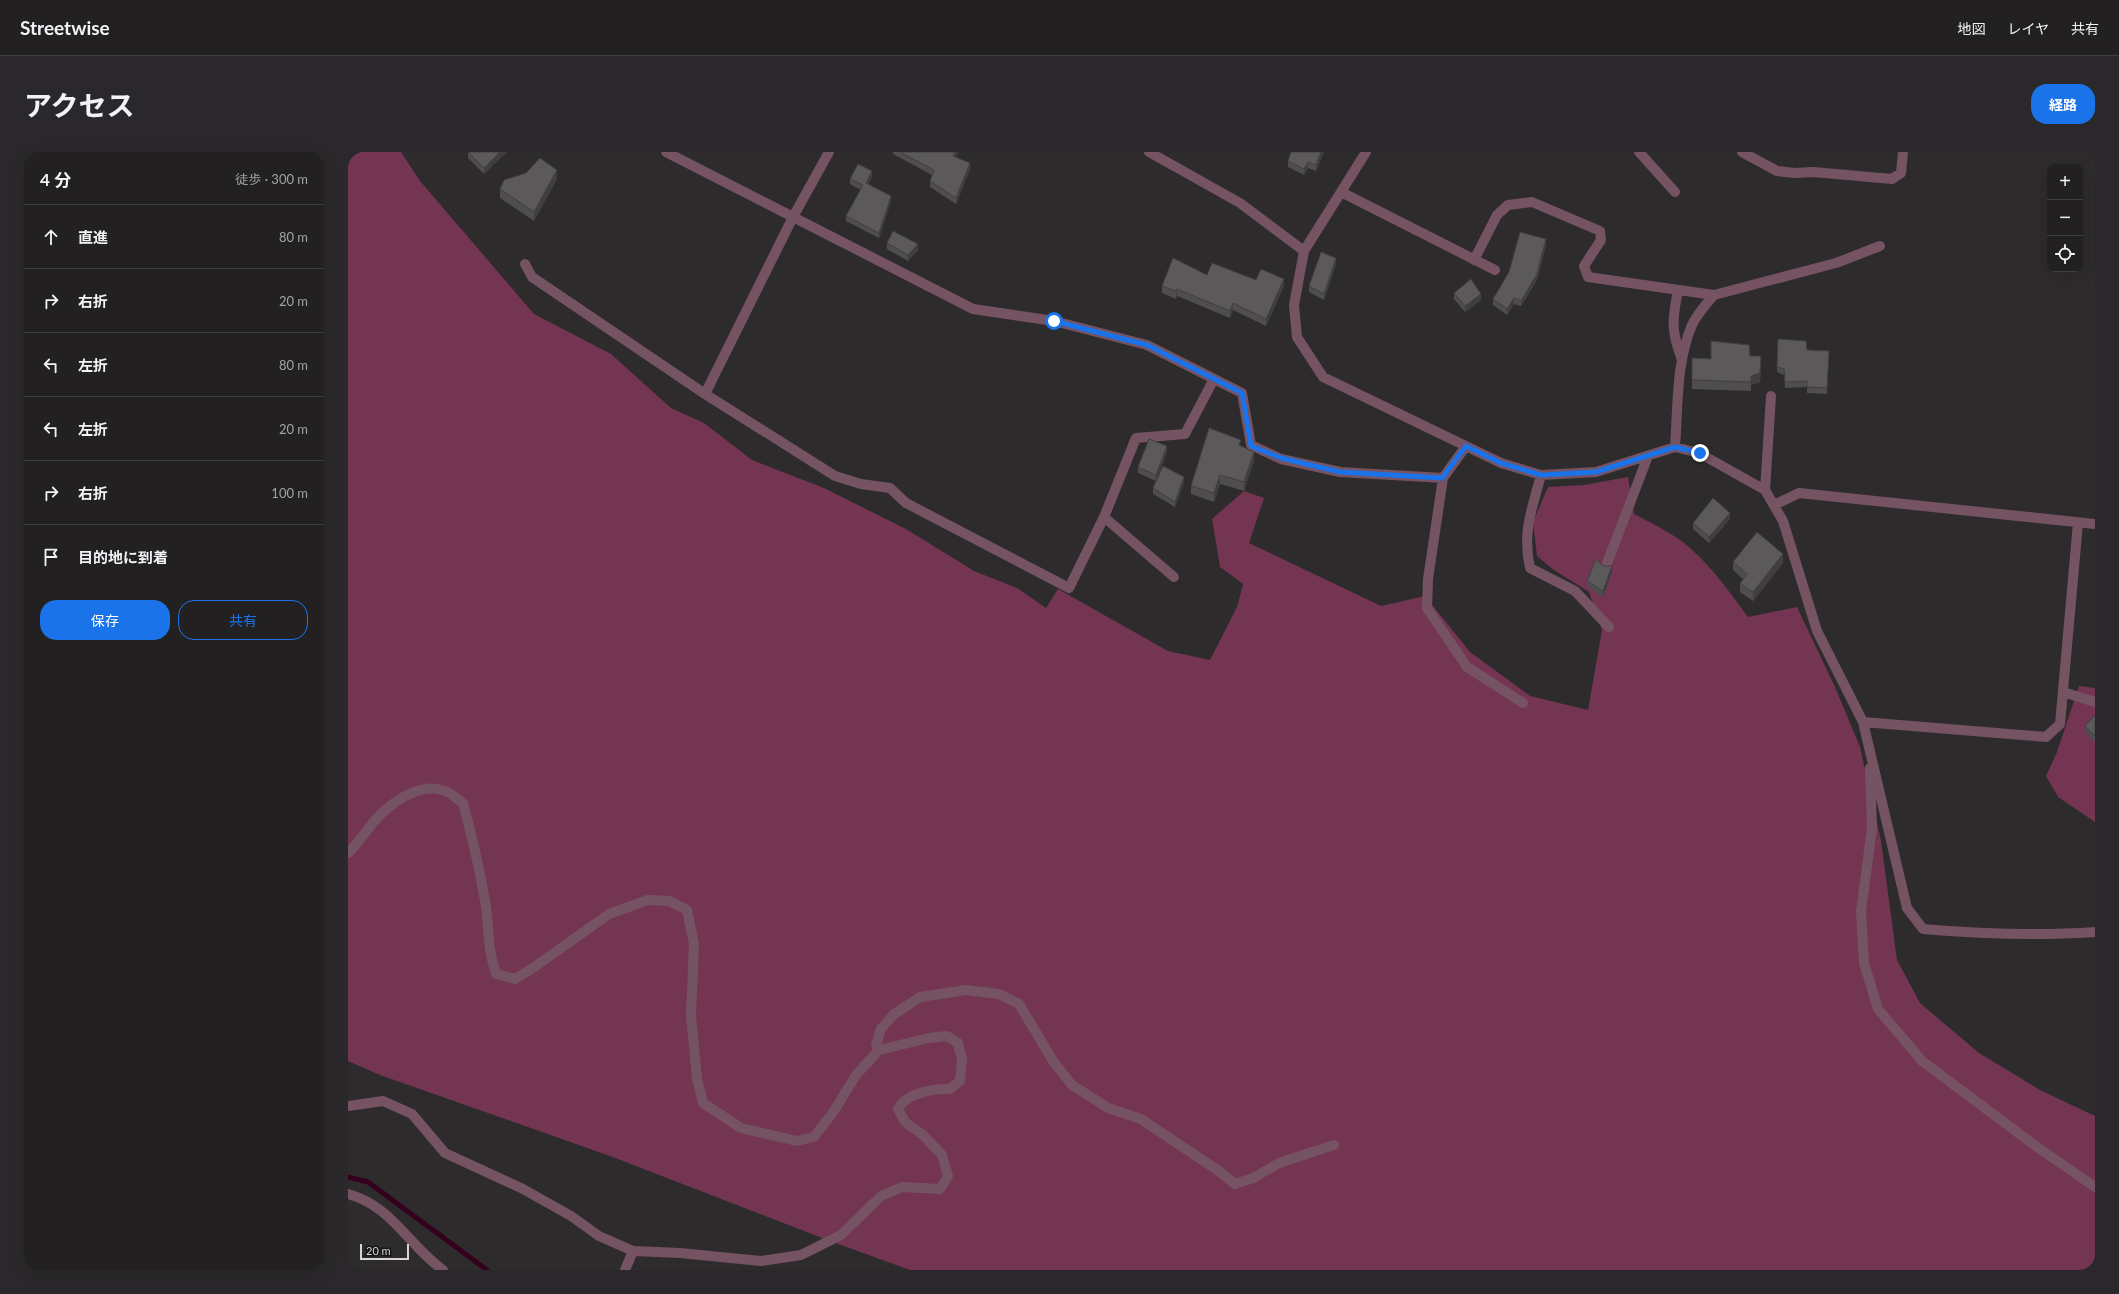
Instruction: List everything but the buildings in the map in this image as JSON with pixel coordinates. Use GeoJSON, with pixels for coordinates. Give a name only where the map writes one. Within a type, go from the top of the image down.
{"type":"FeatureCollection","features":[{"type":"Feature","properties":{"kind":"street"},"geometry":{"type":"LineString","coordinates":[[666,152],[973,309],[1054,321],[1147,345],[1242,393],[1251,446],[1281,458],[1340,472],[1442,478]]}},
{"type":"Feature","properties":{"kind":"street"},"geometry":{"type":"LineString","coordinates":[[705,394],[794,217],[829,152]]}},
{"type":"Feature","properties":{"kind":"street"},"geometry":{"type":"LineString","coordinates":[[1150,152],[1240,203],[1304,251]]}},
{"type":"Feature","properties":{"kind":"street"},"geometry":{"type":"LineString","coordinates":[[1366,152],[1304,251],[1294,305],[1297,337],[1323,377],[1501,463],[1541,475],[1596,472],[1675,447],[1700,453],[1765,490],[1783,520],[1817,631],[1863,722],[1907,908],[1923,930],[2065,934],[2095,932]]}},
{"type":"Feature","properties":{"kind":"street"},"geometry":{"type":"LineString","coordinates":[[1639,152],[1675,192]]}},
{"type":"Feature","properties":{"kind":"street"},"geometry":{"type":"LineString","coordinates":[[1742,152],[1777,171],[1795,173],[1813,172],[1892,179],[1901,173],[1903,152]]}},
{"type":"Feature","properties":{"kind":"street"},"geometry":{"type":"LineString","coordinates":[[1341,192],[1495,270]]}},
{"type":"Feature","properties":{"kind":"street"},"geometry":{"type":"LineString","coordinates":[[1474,260],[1497,215],[1508,204],[1532,202],[1600,231],[1601,240],[1584,266],[1588,277],[1714,295],[1836,263],[1880,246]]}},
{"type":"Feature","properties":{"kind":"street"},"geometry":{"type":"LineString","coordinates":[[525,264],[532,277],[705,394],[835,476],[861,484],[890,488],[906,503],[1070,588],[1104,517],[1136,438],[1185,434],[1214,379]]}},
{"type":"Feature","properties":{"kind":"street"},"geometry":{"type":"LineString","coordinates":[[1678,290],[1674,310],[1673,336],[1682,360]]}},
{"type":"Feature","properties":{"kind":"street"},"geometry":{"type":"LineString","coordinates":[[1675,447],[1682,360],[1692,325],[1714,295]]}},
{"type":"Feature","properties":{"kind":"street"},"geometry":{"type":"LineString","coordinates":[[1765,490],[1771,396]]}},
{"type":"Feature","properties":{"kind":"street"},"geometry":{"type":"LineString","coordinates":[[1466,446],[1442,478],[1428,579],[1427,608],[1468,667],[1523,703]]}},
{"type":"Feature","properties":{"kind":"street"},"geometry":{"type":"LineString","coordinates":[[1606,566],[1648,456]]}},
{"type":"Feature","properties":{"kind":"street"},"geometry":{"type":"LineString","coordinates":[[1541,475],[1528,524],[1526,549],[1530,568],[1575,591],[1609,627]]}},
{"type":"Feature","properties":{"kind":"street"},"geometry":{"type":"LineString","coordinates":[[1774,506],[1799,493],[2095,524]]}},
{"type":"Feature","properties":{"kind":"street"},"geometry":{"type":"LineString","coordinates":[[1104,517],[1174,577]]}},
{"type":"Feature","properties":{"kind":"street"},"geometry":{"type":"LineString","coordinates":[[1863,722],[2046,737],[2060,724],[2078,523]]}},
{"type":"Feature","properties":{"kind":"street"},"geometry":{"type":"LineString","coordinates":[[2063,692],[2095,702]]}},
{"type":"Feature","properties":{"kind":"street"},"geometry":{"type":"LineString","coordinates":[[1869,746],[1872,828],[1861,911],[1864,963],[1878,1009],[1922,1061],[2037,1147],[2095,1187]]}},
{"type":"Feature","properties":{"kind":"street"},"geometry":{"type":"LineString","coordinates":[[348,853],[359,843],[381,814],[400,798],[424,788],[445,791],[463,803],[486,907],[489,953],[496,974],[514,979],[533,968],[609,914],[648,900],[669,901],[687,910],[694,944],[691,1015],[697,1079],[703,1103],[741,1128],[797,1141],[814,1137],[834,1111],[856,1075],[879,1050],[929,1038],[947,1036],[958,1043],[962,1060],[960,1081],[950,1089],[934,1089],[904,1099],[898,1109],[905,1122],[923,1135],[942,1155],[948,1176],[940,1189],[902,1187],[881,1196],[841,1235],[801,1255],[761,1261],[680,1253],[634,1251],[599,1236],[571,1216],[523,1189],[445,1153],[412,1114],[383,1100],[348,1106]]}},
{"type":"Feature","properties":{"kind":"street"},"geometry":{"type":"LineString","coordinates":[[879,1050],[876,1045],[881,1029],[893,1015],[920,997],[966,990],[998,994],[1019,1004],[1053,1061],[1072,1085],[1108,1108],[1141,1119],[1219,1171],[1235,1184],[1253,1178],[1279,1163],[1334,1146]]}},
{"type":"Feature","properties":{"kind":"street"},"geometry":{"type":"LineString","coordinates":[[348,1194],[360,1197],[382,1210],[443,1270]]}},
{"type":"Feature","properties":{"kind":"street"},"geometry":{"type":"LineString","coordinates":[[625,1270],[634,1251]]}},
{"type":"Feature","properties":{"kind":"shaded area"},"geometry":{"type":"Polygon","coordinates":[[[348,152],[401,152],[420,181],[534,314],[611,354],[671,408],[704,423],[752,460],[824,488],[906,529],[974,571],[1017,588],[1046,608],[1058,589],[1168,651],[1210,660],[1237,607],[1243,584],[1220,567],[1212,519],[1244,491],[1264,498],[1249,543],[1381,606],[1425,596],[1470,652],[1530,696],[1588,710],[1602,630],[1589,592],[1554,570],[1537,556],[1533,522],[1548,487],[1584,485],[1628,477],[1634,514],[1671,534],[1699,556],[1728,590],[1748,617],[1797,607],[1835,687],[1860,747],[1881,841],[1897,960],[1920,1003],[1979,1053],[2040,1090],[2095,1116],[2095,1270],[910,1270],[830,1241],[610,1156],[380,1075],[348,1061],[348,152]]]}},
{"type":"Feature","properties":{"kind":"shaded area"},"geometry":{"type":"Polygon","coordinates":[[[2079,686],[2095,688],[2095,822],[2058,797],[2046,776],[2057,752],[2079,686]]]}},
{"type":"Feature","properties":{"kind":"waterway"},"geometry":{"type":"LineString","coordinates":[[348,1177],[368,1182],[487,1270]]}},
{"type":"Feature","properties":{"kind":"route"},"geometry":{"type":"LineString","coordinates":[[1054,321],[1147,345],[1242,393],[1251,446],[1281,458],[1340,472],[1442,478],[1466,446],[1501,463],[1541,475],[1596,472],[1675,447],[1700,453]]}}]}
